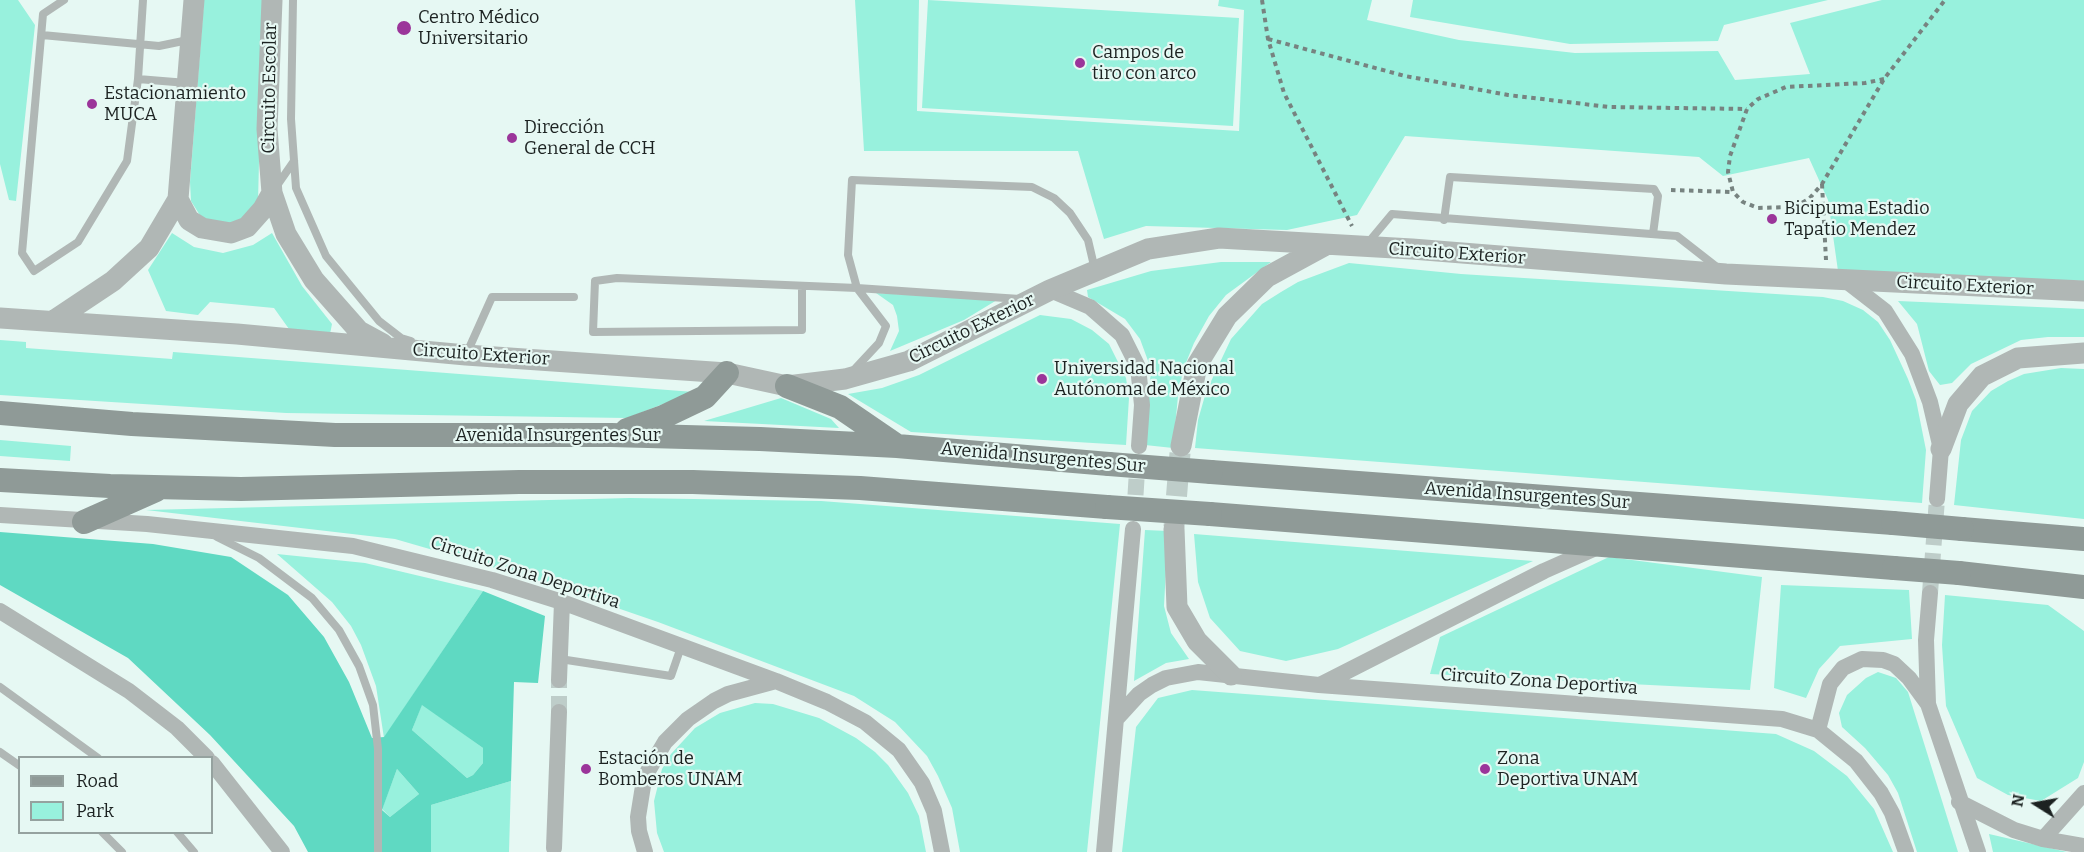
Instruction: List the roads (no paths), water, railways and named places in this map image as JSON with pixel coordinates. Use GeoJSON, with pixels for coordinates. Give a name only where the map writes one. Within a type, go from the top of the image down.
{"type":"FeatureCollection","features":[{"type":"Feature","properties":{"kind":"main road"},"geometry":{"type":"LineString","coordinates":[[611,435],[663,417],[705,397],[727,373]]}},
{"type":"Feature","properties":{"kind":"main road"},"geometry":{"type":"LineString","coordinates":[[787,386],[840,407],[897,446]]}},
{"type":"Feature","properties":{"kind":"main road","name":"Avenida Insurgentes Sur"},"geometry":{"type":"LineString","coordinates":[[0,413],[143,425],[335,435],[611,435],[897,446],[2084,539]]}},
{"type":"Feature","properties":{"kind":"main road"},"geometry":{"type":"LineString","coordinates":[[0,480],[162,488],[241,489],[519,482],[693,482],[860,488],[1959,573],[2081,589]]}},
{"type":"Feature","properties":{"kind":"main road"},"geometry":{"type":"LineString","coordinates":[[84,522],[162,488]]}},
{"type":"Feature","properties":{"kind":"street"},"geometry":{"type":"LineString","coordinates":[[53,321],[114,281],[149,248],[178,199],[194,0]]}},
{"type":"Feature","properties":{"kind":"street","name":"Circuito Escolar"},"geometry":{"type":"LineString","coordinates":[[272,0],[267,129],[272,193],[286,234],[314,280],[359,331],[388,348]]}},
{"type":"Feature","properties":{"kind":"street"},"geometry":{"type":"LineString","coordinates":[[178,199],[189,220],[202,228],[231,234],[247,227],[263,209],[272,193]]}},
{"type":"Feature","properties":{"kind":"street","name":"Circuito Exterior"},"geometry":{"type":"LineString","coordinates":[[0,318],[459,355],[727,373],[787,386],[845,379],[909,361],[1042,295],[1148,249],[1220,238],[1324,246],[1412,249],[1726,274],[2084,291]]}},
{"type":"Feature","properties":{"kind":"street"},"geometry":{"type":"LineString","coordinates":[[1181,446],[1197,364],[1227,316],[1267,277],[1324,246]]}},
{"type":"Feature","properties":{"kind":"street","name":"Circuito Exterior"},"geometry":{"type":"LineString","coordinates":[[1845,280],[1885,311],[1902,334],[1930,402],[1941,449]]}},
{"type":"Feature","properties":{"kind":"street"},"geometry":{"type":"LineString","coordinates":[[1042,295],[1090,307],[1122,335],[1138,367],[1142,405],[1139,446]]}},
{"type":"Feature","properties":{"kind":"street","name":"Circuito Exterior"},"geometry":{"type":"LineString","coordinates":[[1936,499],[1941,449],[1958,404],[1982,376],[2018,358],[2084,353]]}},
{"type":"Feature","properties":{"kind":"street","name":"Circuito Zona Deportiva"},"geometry":{"type":"LineString","coordinates":[[0,515],[309,539],[388,552],[492,579],[562,602],[776,681],[827,702],[865,722],[899,750],[922,783],[931,803],[942,852]]}},
{"type":"Feature","properties":{"kind":"street"},"geometry":{"type":"LineString","coordinates":[[1104,852],[1118,717],[1133,529]]}},
{"type":"Feature","properties":{"kind":"street"},"geometry":{"type":"LineString","coordinates":[[1174,529],[1177,607],[1197,641],[1231,675]]}},
{"type":"Feature","properties":{"kind":"street"},"geometry":{"type":"LineString","coordinates":[[1319,685],[1544,571],[1604,545]]}},
{"type":"Feature","properties":{"kind":"street"},"geometry":{"type":"LineString","coordinates":[[1930,593],[1926,640],[1928,704],[1959,802],[1978,852]]}},
{"type":"Feature","properties":{"kind":"street"},"geometry":{"type":"LineString","coordinates":[[560,680],[562,602]]}},
{"type":"Feature","properties":{"kind":"street"},"geometry":{"type":"LineString","coordinates":[[0,611],[129,690],[177,728],[205,756]]}},
{"type":"Feature","properties":{"kind":"street"},"geometry":{"type":"LineString","coordinates":[[1818,730],[1830,684],[1843,668],[1862,659],[1883,660],[1894,664],[1910,678],[1928,704]]}},
{"type":"Feature","properties":{"kind":"street","name":"Circuito Zona Deportiva"},"geometry":{"type":"LineString","coordinates":[[1118,717],[1139,694],[1166,678],[1198,672],[1319,685],[1782,719],[1818,730],[1849,754],[1875,784],[1892,813],[1906,852]]}},
{"type":"Feature","properties":{"kind":"street"},"geometry":{"type":"LineString","coordinates":[[645,852],[638,818],[643,786],[648,771],[665,742],[688,719],[714,701],[728,694],[776,681]]}},
{"type":"Feature","properties":{"kind":"street"},"geometry":{"type":"LineString","coordinates":[[554,848],[559,712]]}},
{"type":"Feature","properties":{"kind":"street"},"geometry":{"type":"LineString","coordinates":[[213,764],[282,852]]}},
{"type":"Feature","properties":{"kind":"street"},"geometry":{"type":"LineString","coordinates":[[2043,839],[2084,794]]}},
{"type":"Feature","properties":{"kind":"street"},"geometry":{"type":"LineString","coordinates":[[1959,802],[2004,825],[2043,839],[2084,846]]}},
{"type":"Feature","properties":{"kind":"lane"},"geometry":{"type":"LineString","coordinates":[[64,0],[43,14],[22,253],[34,271],[78,242],[127,161],[138,80],[143,0]]}},
{"type":"Feature","properties":{"kind":"lane"},"geometry":{"type":"LineString","coordinates":[[293,0],[291,118],[296,188],[326,255],[372,313],[401,338],[459,355],[492,297],[574,297]]}},
{"type":"Feature","properties":{"kind":"lane"},"geometry":{"type":"LineString","coordinates":[[42,35],[140,46],[159,46],[191,38]]}},
{"type":"Feature","properties":{"kind":"lane"},"geometry":{"type":"LineString","coordinates":[[138,80],[187,83]]}},
{"type":"Feature","properties":{"kind":"lane"},"geometry":{"type":"LineString","coordinates":[[272,193],[294,161]]}},
{"type":"Feature","properties":{"kind":"lane"},"geometry":{"type":"LineString","coordinates":[[1444,220],[1450,177],[1654,189],[1658,196],[1653,234]]}},
{"type":"Feature","properties":{"kind":"lane"},"geometry":{"type":"LineString","coordinates":[[845,379],[879,343],[886,326],[857,288],[848,255],[852,180],[1032,187],[1054,198],[1070,213],[1088,240],[1096,271]]}},
{"type":"Feature","properties":{"kind":"lane"},"geometry":{"type":"LineString","coordinates":[[1364,248],[1392,214],[1444,220],[1677,236],[1726,274]]}},
{"type":"Feature","properties":{"kind":"lane"},"geometry":{"type":"LineString","coordinates":[[802,286],[802,330],[593,332],[595,281],[617,278],[1042,295]]}},
{"type":"Feature","properties":{"kind":"lane"},"geometry":{"type":"LineString","coordinates":[[200,529],[259,558],[296,584],[326,614],[350,648],[373,705],[378,749],[378,852]]}},
{"type":"Feature","properties":{"kind":"lane"},"geometry":{"type":"LineString","coordinates":[[560,659],[672,676],[681,647]]}},
{"type":"Feature","properties":{"kind":"lane"},"geometry":{"type":"LineString","coordinates":[[0,687],[95,756]]}},
{"type":"Feature","properties":{"kind":"lane"},"geometry":{"type":"LineString","coordinates":[[0,752],[18,765]]}},
{"type":"Feature","properties":{"kind":"lane"},"geometry":{"type":"LineString","coordinates":[[104,834],[122,852]]}},
{"type":"Feature","properties":{"kind":"lane"},"geometry":{"type":"LineString","coordinates":[[179,834],[194,852]]}},
{"type":"Feature","properties":{"kind":"tunnel"},"geometry":{"type":"LineString","coordinates":[[1174,527],[1180,453]]}},
{"type":"Feature","properties":{"kind":"tunnel"},"geometry":{"type":"LineString","coordinates":[[1134,519],[1138,455]]}},
{"type":"Feature","properties":{"kind":"tunnel"},"geometry":{"type":"LineString","coordinates":[[1930,593],[1937,499]]}},
{"type":"Feature","properties":{"kind":"tunnel"},"geometry":{"type":"LineString","coordinates":[[559,680],[559,712]]}},
{"type":"Feature","properties":{"kind":"place","name":"Centro Médico Universitario"},"geometry":{"type":"Point","coordinates":[404,28]}},
{"type":"Feature","properties":{"kind":"place","name":"Campos de tiro con arco"},"geometry":{"type":"Point","coordinates":[1080,63]}},
{"type":"Feature","properties":{"kind":"place","name":"Estacionamiento MUCA"},"geometry":{"type":"Point","coordinates":[92,104]}},
{"type":"Feature","properties":{"kind":"place","name":"Dirección General de CCH"},"geometry":{"type":"Point","coordinates":[512,138]}},
{"type":"Feature","properties":{"kind":"place","name":"Bicipuma Estadio Tapatio Mendez"},"geometry":{"type":"Point","coordinates":[1772,219]}},
{"type":"Feature","properties":{"kind":"place","name":"Universidad Nacional Autónoma de México"},"geometry":{"type":"Point","coordinates":[1042,379]}},
{"type":"Feature","properties":{"kind":"place","name":"Estación de Bomberos UNAM"},"geometry":{"type":"Point","coordinates":[586,769]}},
{"type":"Feature","properties":{"kind":"place","name":"Zona Deportiva UNAM"},"geometry":{"type":"Point","coordinates":[1485,769]}}]}
